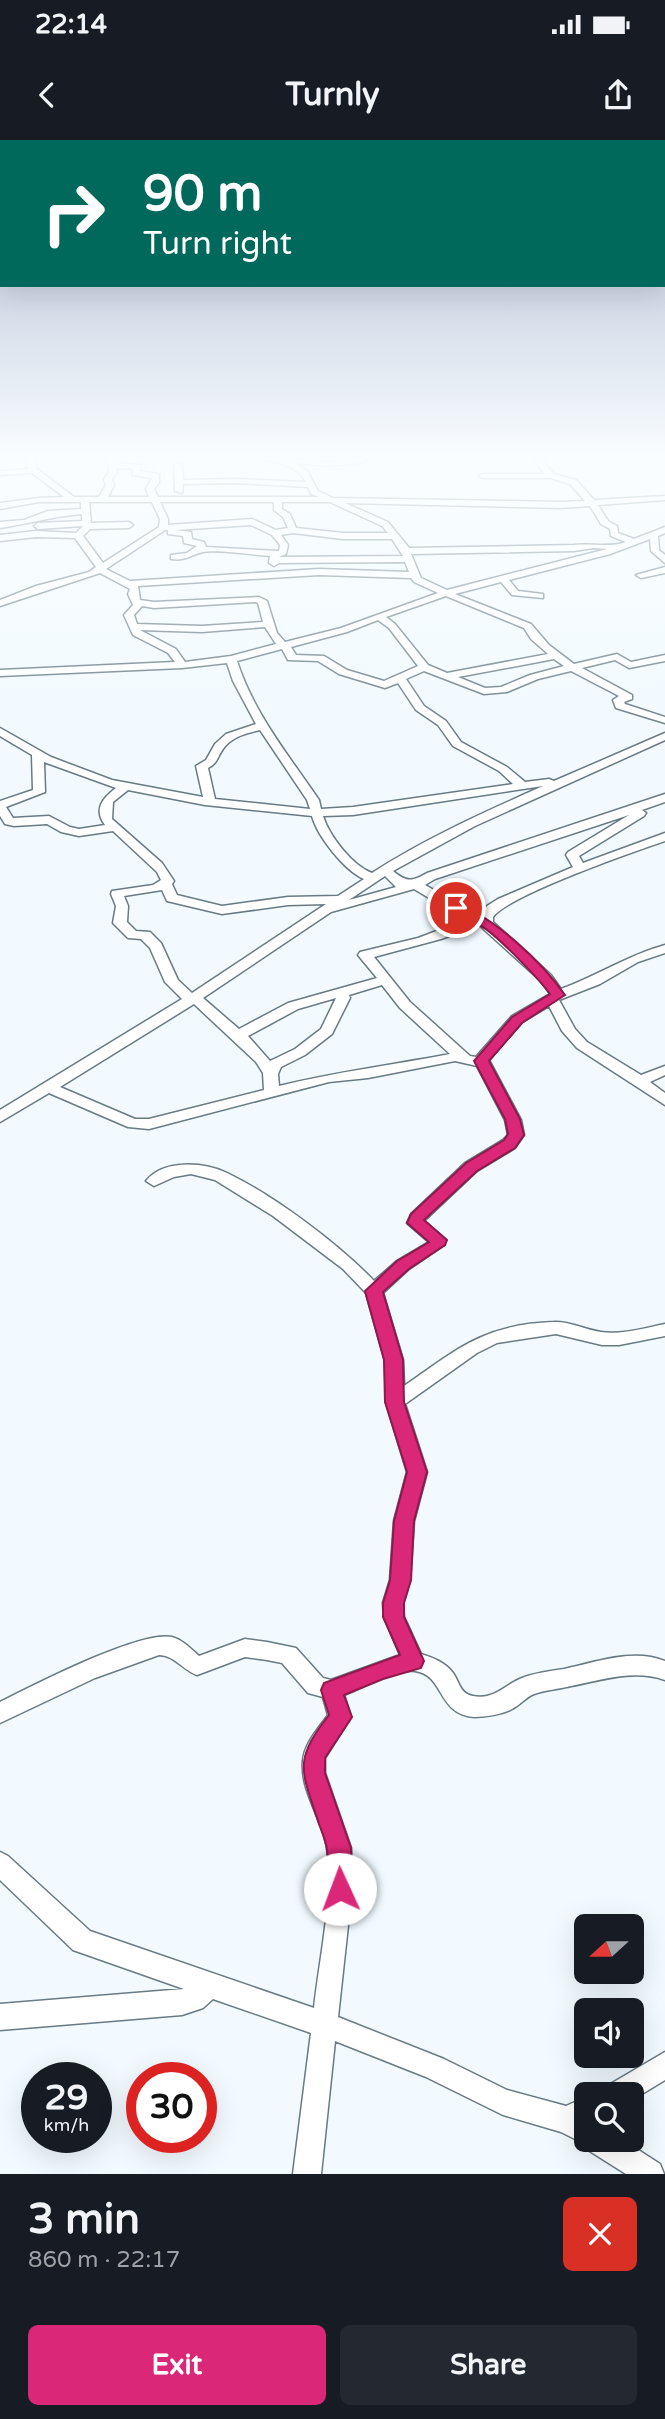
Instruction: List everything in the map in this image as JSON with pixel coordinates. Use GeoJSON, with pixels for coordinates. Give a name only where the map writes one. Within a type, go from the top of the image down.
{"type":"FeatureCollection","features":[{"type":"Feature","properties":{"kind":"street"},"geometry":{"type":"LineString","coordinates":[[90,550],[100,569],[131,584],[280,574],[414,575]]}},
{"type":"Feature","properties":{"kind":"street"},"geometry":{"type":"LineString","coordinates":[[0,603],[39,588],[83,578],[130,550]]}},
{"type":"Feature","properties":{"kind":"street"},"geometry":{"type":"LineString","coordinates":[[174,557],[189,556],[199,550]]}},
{"type":"Feature","properties":{"kind":"street"},"geometry":{"type":"LineString","coordinates":[[218,550],[276,557],[505,550]]}},
{"type":"Feature","properties":{"kind":"street"},"geometry":{"type":"LineString","coordinates":[[280,574],[274,568],[276,557],[284,550]]}},
{"type":"Feature","properties":{"kind":"street"},"geometry":{"type":"LineString","coordinates":[[404,550],[414,575],[422,582],[528,626],[534,639],[556,656],[628,697],[618,700],[620,706],[665,720]]}},
{"type":"Feature","properties":{"kind":"street"},"geometry":{"type":"LineString","coordinates":[[545,550],[549,552],[545,556],[548,560],[558,566]]}},
{"type":"Feature","properties":{"kind":"street"},"geometry":{"type":"LineString","coordinates":[[0,673],[182,665],[231,659],[344,630],[447,593],[558,566],[610,550]]}},
{"type":"Feature","properties":{"kind":"street"},"geometry":{"type":"LineString","coordinates":[[641,575],[665,570]]}},
{"type":"Feature","properties":{"kind":"street"},"geometry":{"type":"LineString","coordinates":[[503,579],[515,593],[540,596]]}},
{"type":"Feature","properties":{"kind":"street"},"geometry":{"type":"LineString","coordinates":[[131,584],[135,588],[133,594],[138,605],[129,615],[139,637],[172,651],[182,665]]}},
{"type":"Feature","properties":{"kind":"street"},"geometry":{"type":"LineString","coordinates":[[137,602],[153,605],[256,599],[262,601],[269,624],[278,641],[291,651],[292,658],[320,658],[343,672],[376,684],[387,685],[424,667],[488,692],[503,690],[575,666],[617,657],[629,665],[665,659]]}},
{"type":"Feature","properties":{"kind":"street"},"geometry":{"type":"LineString","coordinates":[[378,616],[392,626],[424,667]]}},
{"type":"Feature","properties":{"kind":"street"},"geometry":{"type":"LineString","coordinates":[[134,626],[202,629],[269,624]]}},
{"type":"Feature","properties":{"kind":"street"},"geometry":{"type":"LineString","coordinates":[[444,676],[556,656]]}},
{"type":"Feature","properties":{"kind":"street"},"geometry":{"type":"LineString","coordinates":[[231,659],[238,681],[263,726],[313,800],[321,829],[358,872],[379,874],[401,884],[416,885],[483,922],[546,978],[569,1031],[582,1045],[665,1100]]}},
{"type":"Feature","properties":{"kind":"street"},"geometry":{"type":"LineString","coordinates":[[400,678],[420,708],[442,723],[457,744],[503,769],[524,787]]}},
{"type":"Feature","properties":{"kind":"street"},"geometry":{"type":"LineString","coordinates":[[210,801],[202,766],[211,762],[214,751],[230,736],[263,726]]}},
{"type":"Feature","properties":{"kind":"street"},"geometry":{"type":"LineString","coordinates":[[0,731],[38,754],[76,771],[126,786],[210,801],[317,813],[353,811],[562,783]]}},
{"type":"Feature","properties":{"kind":"street"},"geometry":{"type":"LineString","coordinates":[[0,1117],[193,998],[379,874],[445,836],[665,736]]}},
{"type":"Feature","properties":{"kind":"street"},"geometry":{"type":"LineString","coordinates":[[38,754],[39,793],[0,805],[9,821],[23,823],[49,820],[76,834],[112,828]]}},
{"type":"Feature","properties":{"kind":"street"},"geometry":{"type":"LineString","coordinates":[[126,786],[106,805],[107,820],[112,828],[129,837],[137,849],[156,862],[167,877],[166,885],[172,898],[202,903],[213,909],[288,901],[340,900]]}},
{"type":"Feature","properties":{"kind":"street"},"geometry":{"type":"LineString","coordinates":[[320,913],[416,885],[431,876],[545,841],[665,798]]}},
{"type":"Feature","properties":{"kind":"street"},"geometry":{"type":"LineString","coordinates":[[580,869],[572,855],[577,850],[616,829],[650,803]]}},
{"type":"Feature","properties":{"kind":"street"},"geometry":{"type":"LineString","coordinates":[[374,1291],[403,1265],[436,1245],[438,1240],[415,1223],[416,1217],[471,1167],[509,1144],[516,1135],[513,1119],[474,1060],[405,1005],[365,955],[483,922],[492,909],[503,902],[595,861],[665,837]]}},
{"type":"Feature","properties":{"kind":"street"},"geometry":{"type":"LineString","coordinates":[[166,885],[117,894],[122,906],[120,923],[133,934],[145,935],[156,946],[172,982],[255,1052],[271,1073]]}},
{"type":"Feature","properties":{"kind":"street"},"geometry":{"type":"LineString","coordinates":[[474,1060],[517,1020],[555,997],[595,981],[633,960],[665,949]]}},
{"type":"Feature","properties":{"kind":"street"},"geometry":{"type":"LineString","coordinates":[[237,1036],[293,1006],[386,980]]}},
{"type":"Feature","properties":{"kind":"street"},"geometry":{"type":"LineString","coordinates":[[271,1093],[271,1073],[275,1065],[300,1052],[327,1031],[343,998],[341,991]]}},
{"type":"Feature","properties":{"kind":"street"},"geometry":{"type":"LineString","coordinates":[[48,1087],[134,1124],[149,1124],[330,1078],[368,1074],[455,1056],[474,1060]]}},
{"type":"Feature","properties":{"kind":"street"},"geometry":{"type":"LineString","coordinates":[[639,1081],[665,1070]]}},
{"type":"Feature","properties":{"kind":"street"},"geometry":{"type":"LineString","coordinates":[[154,1181],[170,1173],[191,1168],[220,1176],[298,1226],[349,1265],[374,1291],[394,1360],[394,1402],[417,1472],[404,1521],[400,1580],[393,1603],[394,1617],[413,1661]]}},
{"type":"Feature","properties":{"kind":"street"},"geometry":{"type":"LineString","coordinates":[[394,1402],[471,1348],[493,1337],[556,1328],[602,1339],[619,1339],[665,1330]]}},
{"type":"Feature","properties":{"kind":"street"},"geometry":{"type":"LineString","coordinates":[[0,1713],[54,1686],[152,1645],[171,1645],[187,1661],[197,1666],[245,1648],[288,1655],[316,1686],[332,1690],[380,1670],[413,1661],[432,1667],[445,1679],[454,1697],[462,1704],[476,1707],[505,1702],[526,1686],[623,1666],[653,1666],[665,1671]]}},
{"type":"Feature","properties":{"kind":"street"},"geometry":{"type":"LineString","coordinates":[[306,2174],[326,2026],[340,1889],[339,1848],[314,1773],[321,1743],[340,1717],[332,1690]]}},
{"type":"Feature","properties":{"kind":"street"},"geometry":{"type":"LineString","coordinates":[[0,1864],[82,1941],[363,2038],[435,2068],[503,2102],[574,2120]]}},
{"type":"Feature","properties":{"kind":"street"},"geometry":{"type":"LineString","coordinates":[[0,2017],[181,2002],[194,1999],[209,1986]]}},
{"type":"Feature","properties":{"kind":"street"},"geometry":{"type":"LineString","coordinates":[[637,2082],[665,2065]]}},
{"type":"Feature","properties":{"kind":"street"},"geometry":{"type":"LineString","coordinates":[[616,2152],[650,2174]]}},
{"type":"Feature","properties":{"kind":"route"},"geometry":{"type":"LineString","coordinates":[[340,1889],[339,1848],[314,1773],[314,1758],[321,1743],[340,1717],[339,1706],[332,1690],[380,1670],[413,1661],[394,1617],[393,1603],[400,1580],[404,1521],[417,1472],[394,1402],[394,1360],[374,1291],[403,1265],[436,1245],[438,1240],[415,1223],[416,1217],[471,1167],[509,1144],[516,1135],[513,1119],[498,1096],[493,1079],[482,1061],[517,1020],[558,995],[546,978],[487,923],[469,917],[456,908]]}}]}
